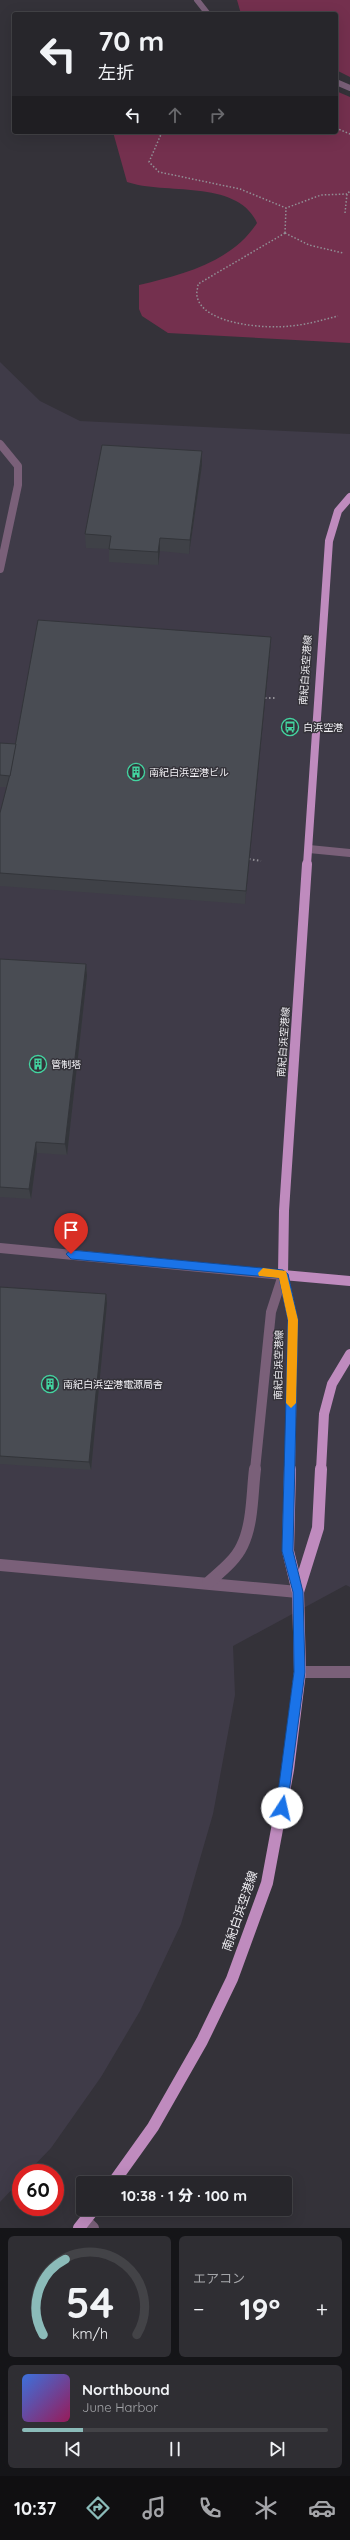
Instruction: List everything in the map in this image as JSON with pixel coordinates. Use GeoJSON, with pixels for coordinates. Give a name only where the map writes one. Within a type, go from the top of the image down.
{"type":"FeatureCollection","features":[{"type":"Feature","properties":{"kind":"main road","name":"南紀白浜空港線"},"geometry":{"type":"LineString","coordinates":[[118,2176],[153,2127],[202,2041],[232,1979],[267,1883],[288,1770],[300,1672],[298,1592],[288,1551],[293,1320],[283,1274],[284,1211],[309,849],[311,777],[329,541],[337,514],[345,500],[350,497]]}},
{"type":"Feature","properties":{"kind":"main road"},"geometry":{"type":"LineString","coordinates":[[283,1274],[350,1281]]}},
{"type":"Feature","properties":{"kind":"main road","name":"南紀白浜空港線"},"geometry":{"type":"LineString","coordinates":[[298,1592],[318,1528],[324,1414],[332,1384],[350,1354]]}},
{"type":"Feature","properties":{"kind":"street"},"geometry":{"type":"LineString","coordinates":[[197,0],[206,12]]}},
{"type":"Feature","properties":{"kind":"street"},"geometry":{"type":"LineString","coordinates":[[338,83],[350,88]]}},
{"type":"Feature","properties":{"kind":"street"},"geometry":{"type":"LineString","coordinates":[[0,444],[18,466],[18,479],[0,569]]}},
{"type":"Feature","properties":{"kind":"street"},"geometry":{"type":"LineString","coordinates":[[309,849],[350,853]]}},
{"type":"Feature","properties":{"kind":"street"},"geometry":{"type":"LineString","coordinates":[[0,1248],[283,1274],[271,1312],[250,1516],[242,1546],[226,1567],[208,1583]]}},
{"type":"Feature","properties":{"kind":"street"},"geometry":{"type":"LineString","coordinates":[[0,1565],[298,1592]]}},
{"type":"Feature","properties":{"kind":"street"},"geometry":{"type":"LineString","coordinates":[[300,1672],[350,1672]]}},
{"type":"Feature","properties":{"kind":"path"},"geometry":{"type":"LineString","coordinates":[[338,129],[350,134]]}},
{"type":"Feature","properties":{"kind":"path"},"geometry":{"type":"LineString","coordinates":[[161,134],[149,162],[152,167],[159,172],[264,198],[286,208],[321,195],[347,194]]}},
{"type":"Feature","properties":{"kind":"path"},"geometry":{"type":"LineString","coordinates":[[345,214],[347,194],[350,190]]}},
{"type":"Feature","properties":{"kind":"path"},"geometry":{"type":"LineString","coordinates":[[285,233],[286,208]]}},
{"type":"Feature","properties":{"kind":"path"},"geometry":{"type":"LineString","coordinates":[[285,233],[309,245],[343,253]]}},
{"type":"Feature","properties":{"kind":"path"},"geometry":{"type":"LineString","coordinates":[[285,233],[198,284],[195,292],[196,300],[202,307],[232,322],[268,328],[284,327],[338,316]]}},
{"type":"Feature","properties":{"kind":"path"},"geometry":{"type":"LineString","coordinates":[[265,698],[277,698]]}},
{"type":"Feature","properties":{"kind":"path"},"geometry":{"type":"LineString","coordinates":[[249,859],[261,861]]}},
{"type":"Feature","properties":{"kind":"shaded area"},"geometry":{"type":"Polygon","coordinates":[[[237,0],[350,0],[350,77],[338,71],[338,12],[240,12],[237,0]]]}},
{"type":"Feature","properties":{"kind":"shaded area"},"geometry":{"type":"Polygon","coordinates":[[[338,92],[350,97],[350,343],[168,333],[142,316],[139,309],[139,285],[172,277],[205,265],[234,248],[247,236],[257,223],[248,209],[234,200],[218,194],[143,186],[127,182],[114,134],[338,134],[338,92]]]}},
{"type":"Feature","properties":{"kind":"shaded area"},"geometry":{"type":"Polygon","coordinates":[[[0,362],[40,401],[80,421],[350,434],[350,1587],[346,1585],[233,1646],[235,1695],[213,1814],[181,1924],[140,2011],[101,2077],[51,2148],[36,2164],[12,2164],[12,2189],[0,2202],[0,362]]]}},
{"type":"Feature","properties":{"kind":"building"},"geometry":{"type":"Polygon","coordinates":[[[102,445],[202,451],[190,540],[160,538],[158,552],[109,549],[111,536],[85,534],[102,445]]]}},
{"type":"Feature","properties":{"kind":"building","name":"南紀白浜空港ビル"},"geometry":{"type":"Polygon","coordinates":[[[38,620],[271,637],[246,891],[0,873],[0,813],[10,774],[38,620]]]}},
{"type":"Feature","properties":{"kind":"building"},"geometry":{"type":"Polygon","coordinates":[[[0,743],[16,744],[10,776],[0,775],[0,743]]]}},
{"type":"Feature","properties":{"kind":"building","name":"管制塔"},"geometry":{"type":"Polygon","coordinates":[[[0,959],[86,964],[65,1144],[36,1142],[29,1189],[0,1187],[0,959]]]}},
{"type":"Feature","properties":{"kind":"building","name":"南紀白浜空港電源局舎"},"geometry":{"type":"Polygon","coordinates":[[[0,1287],[106,1294],[89,1462],[0,1456],[0,1287]]]}},
{"type":"Feature","properties":{"kind":"slow traffic"},"geometry":{"type":"LineString","coordinates":[[263,1273],[283,1274],[293,1320],[291,1403]]}},
{"type":"Feature","properties":{"kind":"place","name":"白浜空港"},"geometry":{"type":"Point","coordinates":[290,727]}},
{"type":"Feature","properties":{"kind":"place","name":"南紀白浜空港ビル"},"geometry":{"type":"Point","coordinates":[136,772]}},
{"type":"Feature","properties":{"kind":"place","name":"管制塔"},"geometry":{"type":"Point","coordinates":[38,1064]}},
{"type":"Feature","properties":{"kind":"place","name":"南紀白浜空港電源局舎"},"geometry":{"type":"Point","coordinates":[50,1384]}},
{"type":"Feature","properties":{"kind":"route"},"geometry":{"type":"LineString","coordinates":[[71,1254],[283,1274],[293,1320],[288,1551],[298,1592],[297,1611],[300,1672],[282,1808]]}}]}
